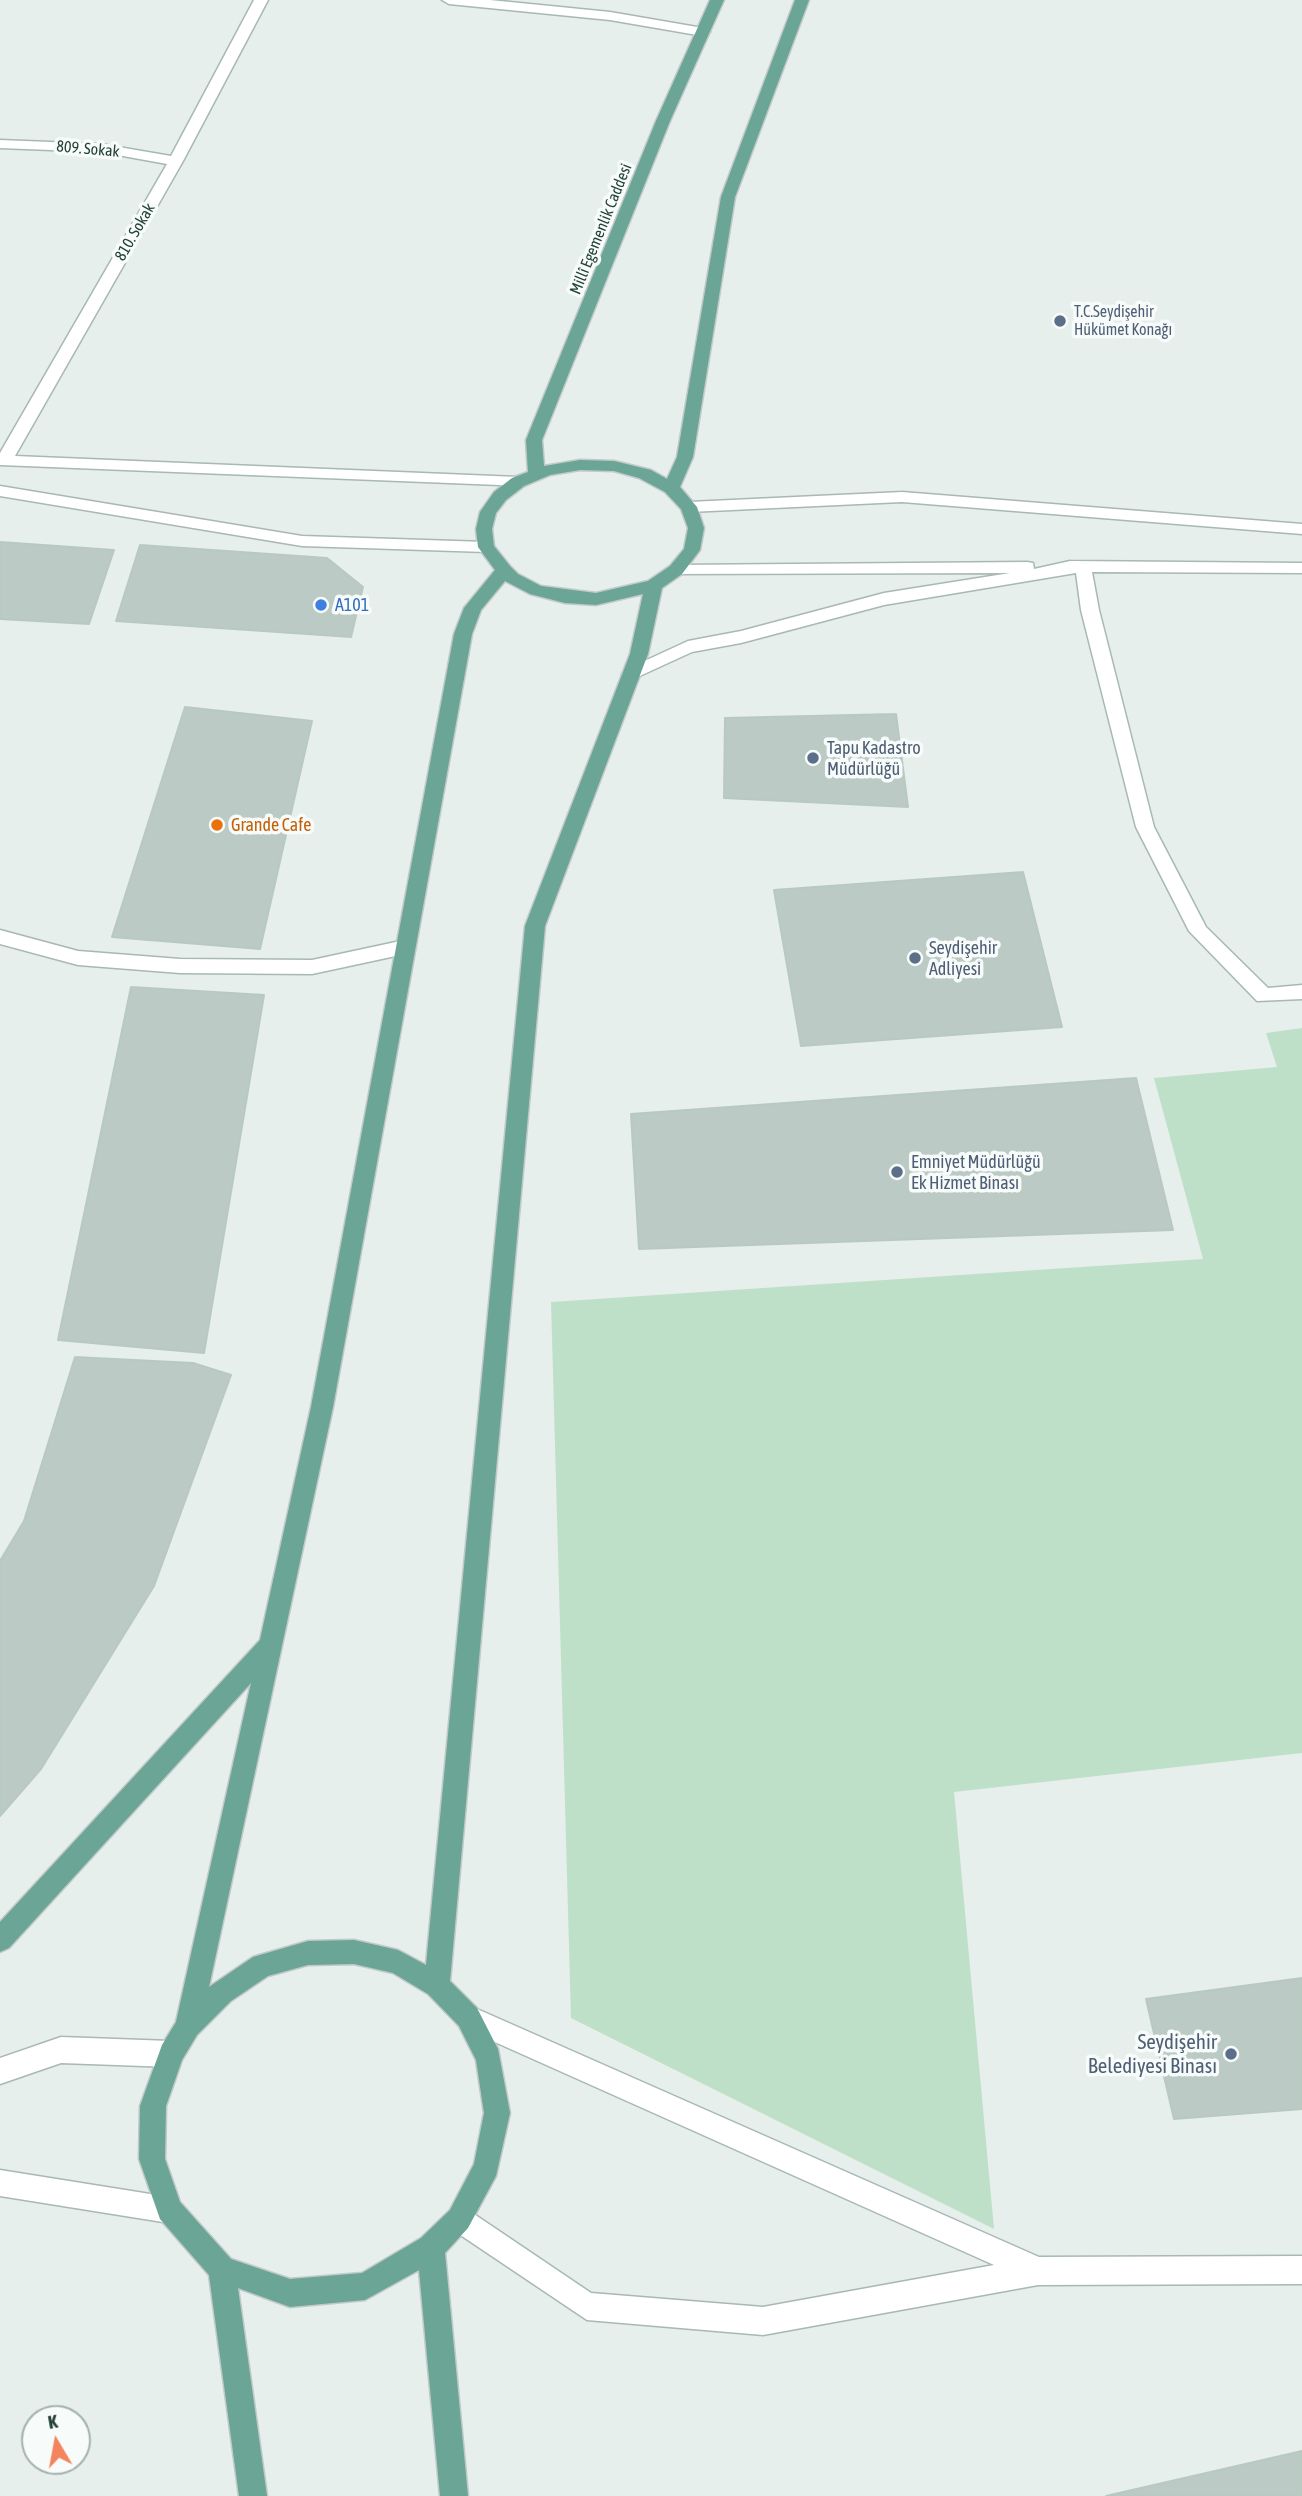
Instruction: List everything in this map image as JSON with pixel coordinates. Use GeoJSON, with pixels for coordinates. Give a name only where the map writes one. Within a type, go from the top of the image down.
{"type":"FeatureCollection","features":[{"type":"Feature","properties":{"kind":"main road","name":"Millî Egemenlik Caddesi"},"geometry":{"type":"LineString","coordinates":[[536,475],[534,440],[717,0]]}},
{"type":"Feature","properties":{"kind":"main road"},"geometry":{"type":"LineString","coordinates":[[671,488],[685,457],[728,197],[802,0]]}},
{"type":"Feature","properties":{"kind":"main road"},"geometry":{"type":"LineString","coordinates":[[580,465],[614,466],[645,474],[671,488],[689,507],[696,528],[692,550],[676,570],[654,585],[626,594],[596,599],[565,597],[536,590],[512,579],[485,547],[484,529],[488,512],[500,496],[518,482],[536,475],[580,465]]}},
{"type":"Feature","properties":{"kind":"main road"},"geometry":{"type":"LineString","coordinates":[[188,2026],[322,1407],[463,634],[473,608],[504,570]]}},
{"type":"Feature","properties":{"kind":"main road"},"geometry":{"type":"LineString","coordinates":[[437,1985],[535,926],[639,654],[654,585]]}},
{"type":"Feature","properties":{"kind":"main road"},"geometry":{"type":"LineString","coordinates":[[0,1940],[270,1645]]}},
{"type":"Feature","properties":{"kind":"main road"},"geometry":{"type":"LineString","coordinates":[[354,1952],[398,1962],[437,1985],[468,2017],[489,2058],[496,2113],[487,2167],[459,2219],[431,2248],[365,2286],[290,2293],[222,2269],[169,2210],[152,2159],[153,2106],[171,2054],[188,2026],[222,1992],[262,1966],[308,1953],[354,1952]]}},
{"type":"Feature","properties":{"kind":"main road"},"geometry":{"type":"LineString","coordinates":[[431,2248],[454,2496]]}},
{"type":"Feature","properties":{"kind":"main road"},"geometry":{"type":"LineString","coordinates":[[222,2269],[253,2496]]}},
{"type":"Feature","properties":{"kind":"street","name":"810. Sokak"},"geometry":{"type":"LineString","coordinates":[[2,460],[176,161],[261,0]]}},
{"type":"Feature","properties":{"kind":"street"},"geometry":{"type":"LineString","coordinates":[[449,0],[610,16],[703,32]]}},
{"type":"Feature","properties":{"kind":"street","name":"809. Sokak"},"geometry":{"type":"LineString","coordinates":[[0,144],[100,148],[176,161]]}},
{"type":"Feature","properties":{"kind":"street"},"geometry":{"type":"LineString","coordinates":[[2,460],[518,482]]}},
{"type":"Feature","properties":{"kind":"street"},"geometry":{"type":"LineString","coordinates":[[0,491],[302,541],[485,547]]}},
{"type":"Feature","properties":{"kind":"street"},"geometry":{"type":"LineString","coordinates":[[689,507],[902,497],[1302,530]]}},
{"type":"Feature","properties":{"kind":"street"},"geometry":{"type":"LineString","coordinates":[[676,570],[1083,566],[1302,568]]}},
{"type":"Feature","properties":{"kind":"street"},"geometry":{"type":"LineString","coordinates":[[631,674],[688,647],[741,637],[884,599],[1083,566]]}},
{"type":"Feature","properties":{"kind":"street"},"geometry":{"type":"LineString","coordinates":[[1083,566],[1090,610],[1145,827],[1199,931],[1264,996],[1302,992]]}},
{"type":"Feature","properties":{"kind":"street"},"geometry":{"type":"LineString","coordinates":[[0,937],[78,958],[180,966],[312,967],[405,947]]}},
{"type":"Feature","properties":{"kind":"street"},"geometry":{"type":"LineString","coordinates":[[468,2017],[1038,2271]]}},
{"type":"Feature","properties":{"kind":"street"},"geometry":{"type":"LineString","coordinates":[[0,2071],[61,2049],[171,2054]]}},
{"type":"Feature","properties":{"kind":"street"},"geometry":{"type":"LineString","coordinates":[[0,2183],[169,2210]]}},
{"type":"Feature","properties":{"kind":"street"},"geometry":{"type":"LineString","coordinates":[[459,2219],[587,2306],[762,2321],[1038,2271],[1302,2270]]}},
{"type":"Feature","properties":{"kind":"green space"},"geometry":{"type":"Polygon","coordinates":[[[1302,1028],[1302,1753],[954,1792],[994,2229],[571,2018],[551,1302],[1203,1259],[1154,1078],[1277,1067],[1266,1033],[1302,1028]]]}},
{"type":"Feature","properties":{"kind":"building"},"geometry":{"type":"Polygon","coordinates":[[[0,542],[114,550],[89,624],[0,619],[0,542]]]}},
{"type":"Feature","properties":{"kind":"building"},"geometry":{"type":"Polygon","coordinates":[[[140,545],[327,558],[363,587],[351,637],[116,621],[140,545]]]}},
{"type":"Feature","properties":{"kind":"building"},"geometry":{"type":"Polygon","coordinates":[[[185,707],[312,721],[260,949],[112,937],[185,707]]]}},
{"type":"Feature","properties":{"kind":"building","name":"Tapu Kadastro Müdürlüğü"},"geometry":{"type":"Polygon","coordinates":[[[896,714],[908,807],[724,798],[725,718],[896,714]]]}},
{"type":"Feature","properties":{"kind":"building","name":"Seydişehir Adliyesi"},"geometry":{"type":"Polygon","coordinates":[[[1023,872],[1062,1027],[801,1046],[774,890],[1023,872]]]}},
{"type":"Feature","properties":{"kind":"building"},"geometry":{"type":"Polygon","coordinates":[[[131,987],[264,995],[204,1353],[58,1340],[131,987]]]}},
{"type":"Feature","properties":{"kind":"building","name":"Emniyet Müdürlüğü Ek Hizmet Binası"},"geometry":{"type":"Polygon","coordinates":[[[1136,1078],[1173,1230],[639,1249],[631,1114],[1136,1078]]]}},
{"type":"Feature","properties":{"kind":"building"},"geometry":{"type":"Polygon","coordinates":[[[75,1357],[193,1363],[231,1375],[154,1586],[41,1769],[0,1816],[0,1561],[24,1521],[75,1357]]]}},
{"type":"Feature","properties":{"kind":"building","name":"Seydişehir Belediyesi Binası"},"geometry":{"type":"Polygon","coordinates":[[[1302,1978],[1302,2109],[1174,2119],[1146,1999],[1302,1978]]]}},
{"type":"Feature","properties":{"kind":"building"},"geometry":{"type":"Polygon","coordinates":[[[1302,2451],[1302,2496],[1106,2496],[1302,2451]]]}},
{"type":"Feature","properties":{"kind":"place","name":"T.C.Seydişehir Hükümet Konağı"},"geometry":{"type":"Point","coordinates":[1060,321]}},
{"type":"Feature","properties":{"kind":"place","name":"A101"},"geometry":{"type":"Point","coordinates":[321,605]}},
{"type":"Feature","properties":{"kind":"place","name":"Tapu Kadastro Müdürlüğü"},"geometry":{"type":"Point","coordinates":[813,758]}},
{"type":"Feature","properties":{"kind":"place","name":"Grande Cafe"},"geometry":{"type":"Point","coordinates":[217,825]}},
{"type":"Feature","properties":{"kind":"place","name":"Seydişehir Adliyesi"},"geometry":{"type":"Point","coordinates":[915,958]}},
{"type":"Feature","properties":{"kind":"place","name":"Emniyet Müdürlüğü Ek Hizmet Binası"},"geometry":{"type":"Point","coordinates":[897,1172]}},
{"type":"Feature","properties":{"kind":"place","name":"Seydişehir Belediyesi Binası"},"geometry":{"type":"Point","coordinates":[1231,2054]}}]}
